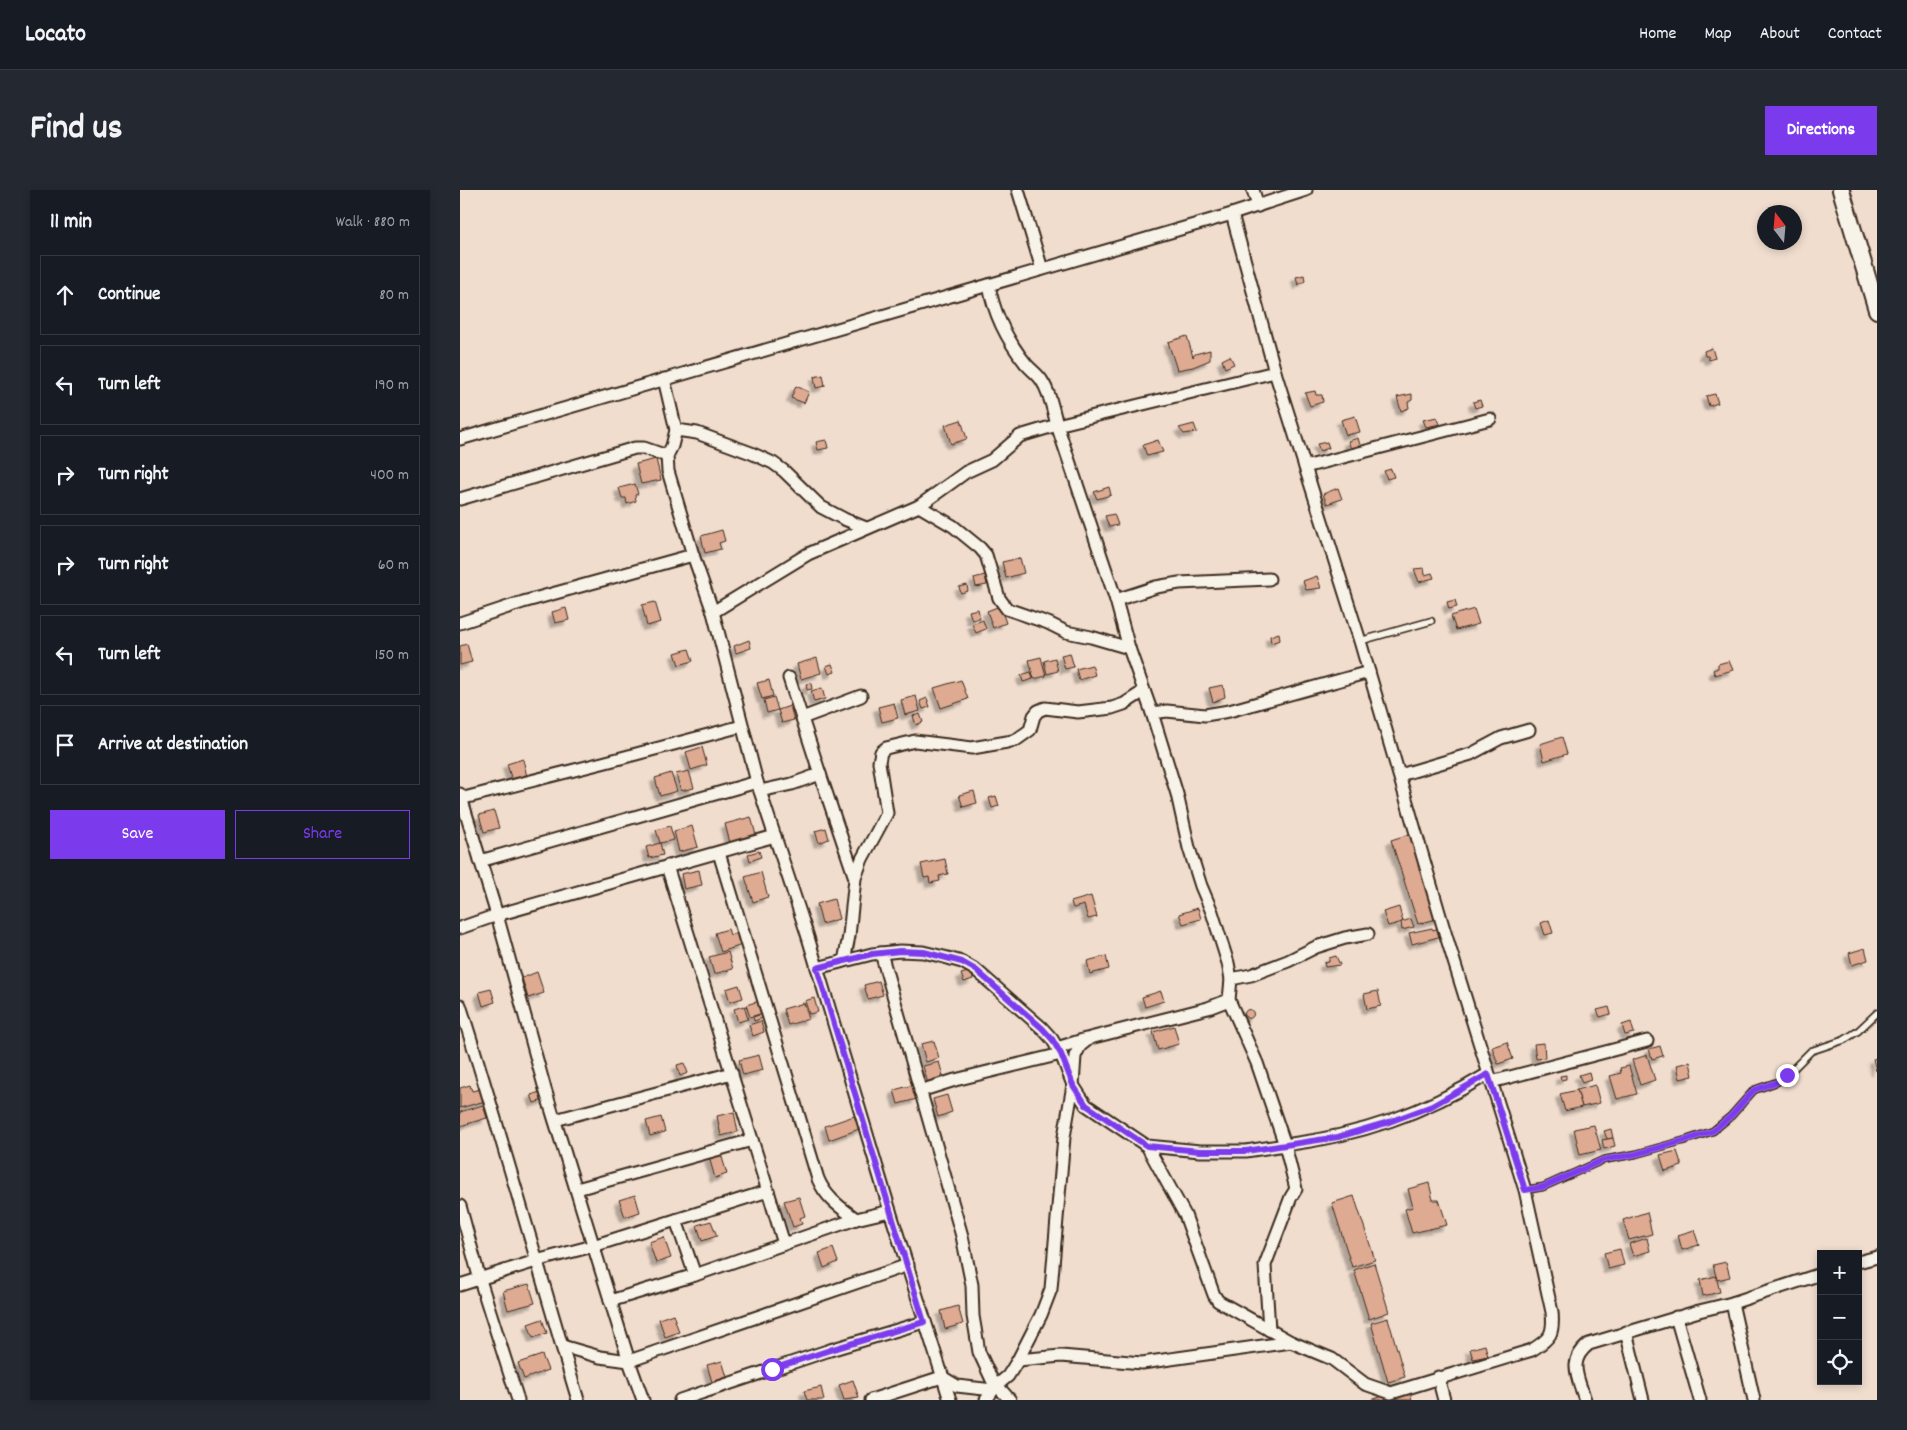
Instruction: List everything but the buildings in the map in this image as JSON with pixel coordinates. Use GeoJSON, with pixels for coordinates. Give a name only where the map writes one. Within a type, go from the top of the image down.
{"type":"FeatureCollection","features":[{"type":"Feature","properties":{"kind":"main road"},"geometry":{"type":"LineString","coordinates":[[1841,190],[1877,310]]}},
{"type":"Feature","properties":{"kind":"street"},"geometry":{"type":"LineString","coordinates":[[1018,190],[1042,269]]}},
{"type":"Feature","properties":{"kind":"street"},"geometry":{"type":"LineString","coordinates":[[1253,190],[1258,206]]}},
{"type":"Feature","properties":{"kind":"street"},"geometry":{"type":"LineString","coordinates":[[460,439],[1232,214],[1306,190]]}},
{"type":"Feature","properties":{"kind":"street"},"geometry":{"type":"LineString","coordinates":[[817,968],[881,952],[900,951],[924,952],[962,962],[976,970],[1052,1039],[1073,1085],[1086,1105],[1147,1146],[1185,1215],[1214,1295],[1218,1301],[1291,1342],[1332,1359],[1346,1368],[1357,1380],[1391,1393],[1438,1377],[1532,1350],[1551,1336],[1554,1327],[1552,1312],[1525,1190],[1442,926],[1360,641],[1275,372],[1232,214]]}},
{"type":"Feature","properties":{"kind":"street"},"geometry":{"type":"LineString","coordinates":[[989,285],[993,308],[1001,324],[1027,365],[1042,380],[1049,397],[1116,600],[1129,648],[1152,713],[1177,794],[1201,886],[1212,912],[1228,963],[1231,979],[1229,1000],[1257,1063],[1285,1145],[1296,1189],[1265,1265],[1269,1330]]}},
{"type":"Feature","properties":{"kind":"street"},"geometry":{"type":"LineString","coordinates":[[713,612],[808,554],[919,506],[966,472],[992,460],[1020,436],[1057,424],[1275,372]]}},
{"type":"Feature","properties":{"kind":"street"},"geometry":{"type":"LineString","coordinates":[[664,379],[676,430],[667,456],[668,471],[693,556],[713,612],[759,787],[817,968],[924,1322],[950,1400]]}},
{"type":"Feature","properties":{"kind":"street"},"geometry":{"type":"LineString","coordinates":[[1305,466],[1490,419]]}},
{"type":"Feature","properties":{"kind":"street"},"geometry":{"type":"LineString","coordinates":[[676,430],[697,433],[751,453],[774,464],[784,471],[821,507],[866,528]]}},
{"type":"Feature","properties":{"kind":"street"},"geometry":{"type":"LineString","coordinates":[[460,499],[635,448],[644,448],[667,456]]}},
{"type":"Feature","properties":{"kind":"street"},"geometry":{"type":"LineString","coordinates":[[919,506],[953,526],[986,555],[999,598],[1007,609],[1048,623],[1066,632],[1129,648]]}},
{"type":"Feature","properties":{"kind":"street"},"geometry":{"type":"LineString","coordinates":[[460,623],[523,602],[693,556]]}},
{"type":"Feature","properties":{"kind":"street"},"geometry":{"type":"LineString","coordinates":[[1116,600],[1156,587],[1179,583],[1269,578]]}},
{"type":"Feature","properties":{"kind":"street"},"geometry":{"type":"LineString","coordinates":[[1152,713],[1167,711],[1205,715],[1229,711],[1369,672]]}},
{"type":"Feature","properties":{"kind":"street"},"geometry":{"type":"LineString","coordinates":[[789,678],[855,878]]}},
{"type":"Feature","properties":{"kind":"street"},"geometry":{"type":"LineString","coordinates":[[844,961],[849,936],[855,878],[862,859],[887,813],[879,762],[881,752],[886,748],[914,741],[972,748],[1008,742],[1016,740],[1030,730],[1034,716],[1038,711],[1045,708],[1078,712],[1112,708],[1124,704],[1144,691]]}},
{"type":"Feature","properties":{"kind":"street"},"geometry":{"type":"LineString","coordinates":[[802,718],[861,696]]}},
{"type":"Feature","properties":{"kind":"street"},"geometry":{"type":"LineString","coordinates":[[643,1400],[610,1301],[545,1090],[497,915],[460,797],[606,762],[742,726]]}},
{"type":"Feature","properties":{"kind":"street"},"geometry":{"type":"LineString","coordinates":[[1400,775],[1471,754],[1501,738],[1529,730]]}},
{"type":"Feature","properties":{"kind":"street"},"geometry":{"type":"LineString","coordinates":[[480,861],[759,787],[792,784],[820,774]]}},
{"type":"Feature","properties":{"kind":"street"},"geometry":{"type":"LineString","coordinates":[[460,928],[497,915],[775,836]]}},
{"type":"Feature","properties":{"kind":"street"},"geometry":{"type":"LineString","coordinates":[[719,853],[818,1179],[825,1194],[856,1219]]}},
{"type":"Feature","properties":{"kind":"street"},"geometry":{"type":"LineString","coordinates":[[667,866],[784,1244]]}},
{"type":"Feature","properties":{"kind":"street"},"geometry":{"type":"LineString","coordinates":[[1231,979],[1251,975],[1326,944],[1368,934]]}},
{"type":"Feature","properties":{"kind":"street"},"geometry":{"type":"LineString","coordinates":[[881,952],[962,1236],[972,1285],[973,1316],[979,1352],[994,1388]]}},
{"type":"Feature","properties":{"kind":"street"},"geometry":{"type":"LineString","coordinates":[[920,1091],[1059,1051],[1090,1038],[1208,1008],[1229,1000]]}},
{"type":"Feature","properties":{"kind":"street"},"geometry":{"type":"LineString","coordinates":[[460,1005],[492,1104],[536,1261],[578,1400]]}},
{"type":"Feature","properties":{"kind":"street"},"geometry":{"type":"LineString","coordinates":[[986,1400],[994,1388],[1008,1376],[1018,1360],[1041,1316],[1051,1289],[1064,1137],[1073,1085],[1075,1056],[1080,1046],[1090,1038]]}},
{"type":"Feature","properties":{"kind":"street"},"geometry":{"type":"LineString","coordinates":[[1147,1146],[1200,1151],[1246,1151],[1338,1137],[1389,1122],[1432,1106],[1489,1078],[1647,1041]]}},
{"type":"Feature","properties":{"kind":"street"},"geometry":{"type":"LineString","coordinates":[[555,1120],[732,1073]]}},
{"type":"Feature","properties":{"kind":"street"},"geometry":{"type":"LineString","coordinates":[[577,1189],[752,1140]]}},
{"type":"Feature","properties":{"kind":"street"},"geometry":{"type":"LineString","coordinates":[[460,1286],[768,1191]]}},
{"type":"Feature","properties":{"kind":"street"},"geometry":{"type":"LineString","coordinates":[[460,1206],[480,1280],[518,1400]]}},
{"type":"Feature","properties":{"kind":"street"},"geometry":{"type":"LineString","coordinates":[[610,1301],[695,1275],[856,1219],[890,1211]]}},
{"type":"Feature","properties":{"kind":"street"},"geometry":{"type":"LineString","coordinates":[[676,1220],[695,1275]]}},
{"type":"Feature","properties":{"kind":"street"},"geometry":{"type":"LineString","coordinates":[[1862,1261],[1877,1256]]}},
{"type":"Feature","properties":{"kind":"street"},"geometry":{"type":"LineString","coordinates":[[562,1346],[600,1357],[629,1361],[908,1265]]}},
{"type":"Feature","properties":{"kind":"street"},"geometry":{"type":"LineString","coordinates":[[1585,1400],[1576,1372],[1577,1356],[1589,1344],[1676,1317],[1732,1303],[1817,1275]]}},
{"type":"Feature","properties":{"kind":"street"},"geometry":{"type":"LineString","coordinates":[[1732,1303],[1754,1400]]}},
{"type":"Feature","properties":{"kind":"street"},"geometry":{"type":"LineString","coordinates":[[1676,1317],[1700,1400]]}},
{"type":"Feature","properties":{"kind":"street"},"geometry":{"type":"LineString","coordinates":[[680,1400],[830,1350],[924,1322]]}},
{"type":"Feature","properties":{"kind":"street"},"geometry":{"type":"LineString","coordinates":[[1626,1332],[1643,1400]]}},
{"type":"Feature","properties":{"kind":"street"},"geometry":{"type":"LineString","coordinates":[[1018,1360],[1062,1356],[1142,1363],[1291,1342]]}},
{"type":"Feature","properties":{"kind":"street"},"geometry":{"type":"LineString","coordinates":[[1008,1376],[1012,1400]]}},
{"type":"Feature","properties":{"kind":"street"},"geometry":{"type":"LineString","coordinates":[[870,1400],[942,1377],[957,1386],[994,1388],[1012,1400]]}},
{"type":"Feature","properties":{"kind":"street"},"geometry":{"type":"LineString","coordinates":[[1438,1377],[1444,1400]]}},
{"type":"Feature","properties":{"kind":"lane"},"geometry":{"type":"LineString","coordinates":[[1360,641],[1431,621]]}},
{"type":"Feature","properties":{"kind":"lane"},"geometry":{"type":"LineString","coordinates":[[1525,1190],[1543,1187],[1603,1160],[1636,1154],[1713,1131],[1731,1116],[1754,1090],[1777,1082],[1787,1075],[1811,1051],[1844,1040],[1858,1031],[1877,1013]]}},
{"type":"Feature","properties":{"kind":"route"},"geometry":{"type":"LineString","coordinates":[[772,1369],[924,1322],[817,968],[872,954],[900,951],[924,952],[962,962],[976,970],[1052,1039],[1061,1054],[1078,1095],[1086,1105],[1147,1146],[1200,1151],[1246,1151],[1338,1137],[1389,1122],[1432,1106],[1488,1074],[1525,1190],[1543,1187],[1603,1160],[1636,1154],[1713,1131],[1731,1116],[1754,1090],[1777,1082],[1787,1075]]}}]}
